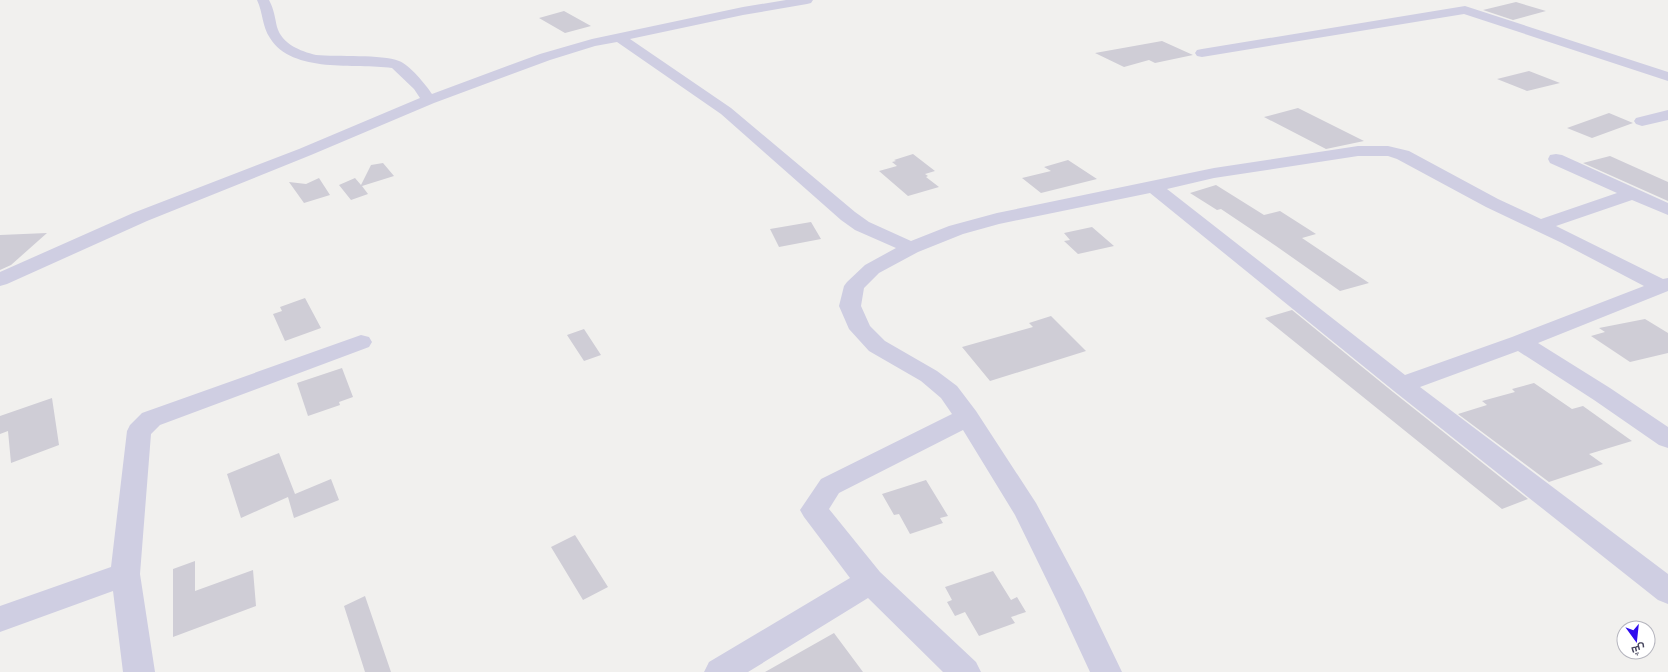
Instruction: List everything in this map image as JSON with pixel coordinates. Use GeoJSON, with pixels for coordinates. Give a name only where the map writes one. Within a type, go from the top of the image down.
{"type":"FeatureCollection","features":[{"type":"Feature","properties":{"kind":"street"},"geometry":{"type":"LineString","coordinates":[[263,0],[276,37],[291,50],[302,56],[313,58],[396,64],[419,86],[429,100]]}},
{"type":"Feature","properties":{"kind":"street"},"geometry":{"type":"LineString","coordinates":[[0,280],[140,217],[305,152],[429,100],[545,57],[585,45],[743,11],[807,0]]}},
{"type":"Feature","properties":{"kind":"street"},"geometry":{"type":"LineString","coordinates":[[1202,53],[1465,10],[1668,76]]}},
{"type":"Feature","properties":{"kind":"street"},"geometry":{"type":"LineString","coordinates":[[620,38],[726,110],[848,216],[862,226],[911,248]]}},
{"type":"Feature","properties":{"kind":"street"},"geometry":{"type":"LineString","coordinates":[[1642,121],[1668,115]]}},
{"type":"Feature","properties":{"kind":"street"},"geometry":{"type":"LineString","coordinates":[[1106,672],[1072,600],[1026,510],[967,417],[949,392],[929,376],[877,346],[860,329],[850,306],[854,286],[872,269],[911,248],[956,230],[997,219],[1245,167],[1358,151],[1388,151],[1403,155],[1492,203],[1664,285]]}},
{"type":"Feature","properties":{"kind":"street"},"geometry":{"type":"LineString","coordinates":[[1556,159],[1668,210]]}},
{"type":"Feature","properties":{"kind":"street"},"geometry":{"type":"LineString","coordinates":[[1153,187],[1402,385],[1663,581]]}},
{"type":"Feature","properties":{"kind":"street"},"geometry":{"type":"LineString","coordinates":[[1540,225],[1633,194]]}},
{"type":"Feature","properties":{"kind":"street"},"geometry":{"type":"LineString","coordinates":[[1402,385],[1520,342],[1664,285]]}},
{"type":"Feature","properties":{"kind":"street"},"geometry":{"type":"LineString","coordinates":[[139,672],[125,574],[139,431],[151,419],[361,342]]}},
{"type":"Feature","properties":{"kind":"street"},"geometry":{"type":"LineString","coordinates":[[1520,342],[1602,394],[1668,439]]}},
{"type":"Feature","properties":{"kind":"street"},"geometry":{"type":"LineString","coordinates":[[965,672],[870,581],[814,510],[830,486],[967,417]]}},
{"type":"Feature","properties":{"kind":"street"},"geometry":{"type":"LineString","coordinates":[[0,619],[125,574]]}},
{"type":"Feature","properties":{"kind":"street"},"geometry":{"type":"LineString","coordinates":[[720,672],[870,581]]}},
{"type":"Feature","properties":{"kind":"building"},"geometry":{"type":"Polygon","coordinates":[[[1516,2],[1546,11],[1513,20],[1483,10],[1516,2]]]}},
{"type":"Feature","properties":{"kind":"building"},"geometry":{"type":"Polygon","coordinates":[[[564,11],[591,26],[565,33],[539,18],[564,11]]]}},
{"type":"Feature","properties":{"kind":"building"},"geometry":{"type":"Polygon","coordinates":[[[1162,41],[1193,55],[1155,63],[1149,60],[1124,67],[1095,53],[1162,41]]]}},
{"type":"Feature","properties":{"kind":"building"},"geometry":{"type":"Polygon","coordinates":[[[1529,71],[1560,83],[1527,91],[1497,79],[1529,71]]]}},
{"type":"Feature","properties":{"kind":"building"},"geometry":{"type":"Polygon","coordinates":[[[1298,108],[1364,141],[1326,149],[1264,117],[1298,108]]]}},
{"type":"Feature","properties":{"kind":"building"},"geometry":{"type":"Polygon","coordinates":[[[1609,113],[1633,123],[1592,138],[1567,128],[1609,113]]]}},
{"type":"Feature","properties":{"kind":"building"},"geometry":{"type":"Polygon","coordinates":[[[913,154],[935,171],[925,174],[928,176],[926,177],[939,187],[908,196],[879,171],[897,166],[892,162],[896,161],[894,160],[913,154]]]}},
{"type":"Feature","properties":{"kind":"building"},"geometry":{"type":"Polygon","coordinates":[[[1610,156],[1668,182],[1668,201],[1583,163],[1610,156]]]}},
{"type":"Feature","properties":{"kind":"building"},"geometry":{"type":"Polygon","coordinates":[[[1068,160],[1097,179],[1041,193],[1022,178],[1051,171],[1044,167],[1068,160]]]}},
{"type":"Feature","properties":{"kind":"building"},"geometry":{"type":"Polygon","coordinates":[[[383,163],[394,176],[362,186],[368,194],[351,200],[339,185],[355,178],[361,185],[371,165],[383,163]]]}},
{"type":"Feature","properties":{"kind":"building"},"geometry":{"type":"Polygon","coordinates":[[[319,178],[330,195],[304,203],[289,182],[306,184],[319,178]]]}},
{"type":"Feature","properties":{"kind":"building"},"geometry":{"type":"Polygon","coordinates":[[[1216,185],[1264,215],[1280,211],[1316,234],[1302,238],[1369,283],[1340,291],[1221,209],[1217,210],[1190,193],[1216,185]]]}},
{"type":"Feature","properties":{"kind":"building"},"geometry":{"type":"Polygon","coordinates":[[[811,222],[821,239],[779,247],[770,229],[811,222]]]}},
{"type":"Feature","properties":{"kind":"building"},"geometry":{"type":"Polygon","coordinates":[[[1092,227],[1114,246],[1078,254],[1064,241],[1070,240],[1064,233],[1092,227]]]}},
{"type":"Feature","properties":{"kind":"building"},"geometry":{"type":"Polygon","coordinates":[[[47,233],[11,265],[0,270],[0,235],[47,233]]]}},
{"type":"Feature","properties":{"kind":"building"},"geometry":{"type":"Polygon","coordinates":[[[305,298],[321,328],[285,341],[273,314],[282,311],[280,307],[305,298]]]}},
{"type":"Feature","properties":{"kind":"building"},"geometry":{"type":"Polygon","coordinates":[[[1292,310],[1528,499],[1502,509],[1265,318],[1292,310]]]}},
{"type":"Feature","properties":{"kind":"building"},"geometry":{"type":"Polygon","coordinates":[[[1051,316],[1086,351],[990,381],[962,347],[1033,327],[1029,323],[1051,316]]]}},
{"type":"Feature","properties":{"kind":"building"},"geometry":{"type":"Polygon","coordinates":[[[1645,319],[1668,333],[1668,353],[1630,362],[1591,336],[1605,332],[1599,328],[1645,319]]]}},
{"type":"Feature","properties":{"kind":"building"},"geometry":{"type":"Polygon","coordinates":[[[584,329],[601,355],[584,361],[567,335],[584,329]]]}},
{"type":"Feature","properties":{"kind":"building"},"geometry":{"type":"Polygon","coordinates":[[[342,368],[353,397],[339,402],[340,405],[308,416],[297,383],[342,368]]]}},
{"type":"Feature","properties":{"kind":"building"},"geometry":{"type":"Polygon","coordinates":[[[1534,383],[1572,409],[1583,406],[1632,441],[1589,454],[1603,464],[1549,482],[1458,414],[1487,405],[1482,401],[1515,392],[1512,389],[1534,383]]]}},
{"type":"Feature","properties":{"kind":"building"},"geometry":{"type":"Polygon","coordinates":[[[52,398],[59,445],[11,463],[8,431],[0,434],[0,416],[52,398]]]}},
{"type":"Feature","properties":{"kind":"building"},"geometry":{"type":"Polygon","coordinates":[[[279,453],[295,494],[331,479],[339,500],[294,518],[288,497],[241,518],[227,474],[279,453]]]}},
{"type":"Feature","properties":{"kind":"building"},"geometry":{"type":"Polygon","coordinates":[[[926,480],[948,516],[940,518],[943,523],[910,534],[899,514],[894,515],[882,494],[926,480]]]}},
{"type":"Feature","properties":{"kind":"building"},"geometry":{"type":"Polygon","coordinates":[[[575,535],[608,587],[583,600],[551,547],[575,535]]]}},
{"type":"Feature","properties":{"kind":"building"},"geometry":{"type":"Polygon","coordinates":[[[195,561],[195,591],[253,570],[256,606],[173,637],[173,569],[195,561]]]}},
{"type":"Feature","properties":{"kind":"building"},"geometry":{"type":"Polygon","coordinates":[[[993,571],[1011,600],[1017,597],[1026,612],[1011,617],[1015,623],[979,636],[965,612],[955,616],[947,602],[952,600],[945,587],[993,571]]]}},
{"type":"Feature","properties":{"kind":"building"},"geometry":{"type":"Polygon","coordinates":[[[365,596],[391,672],[365,672],[344,606],[365,596]]]}},
{"type":"Feature","properties":{"kind":"building"},"geometry":{"type":"Polygon","coordinates":[[[834,633],[863,672],[765,672],[834,633]]]}}]}
